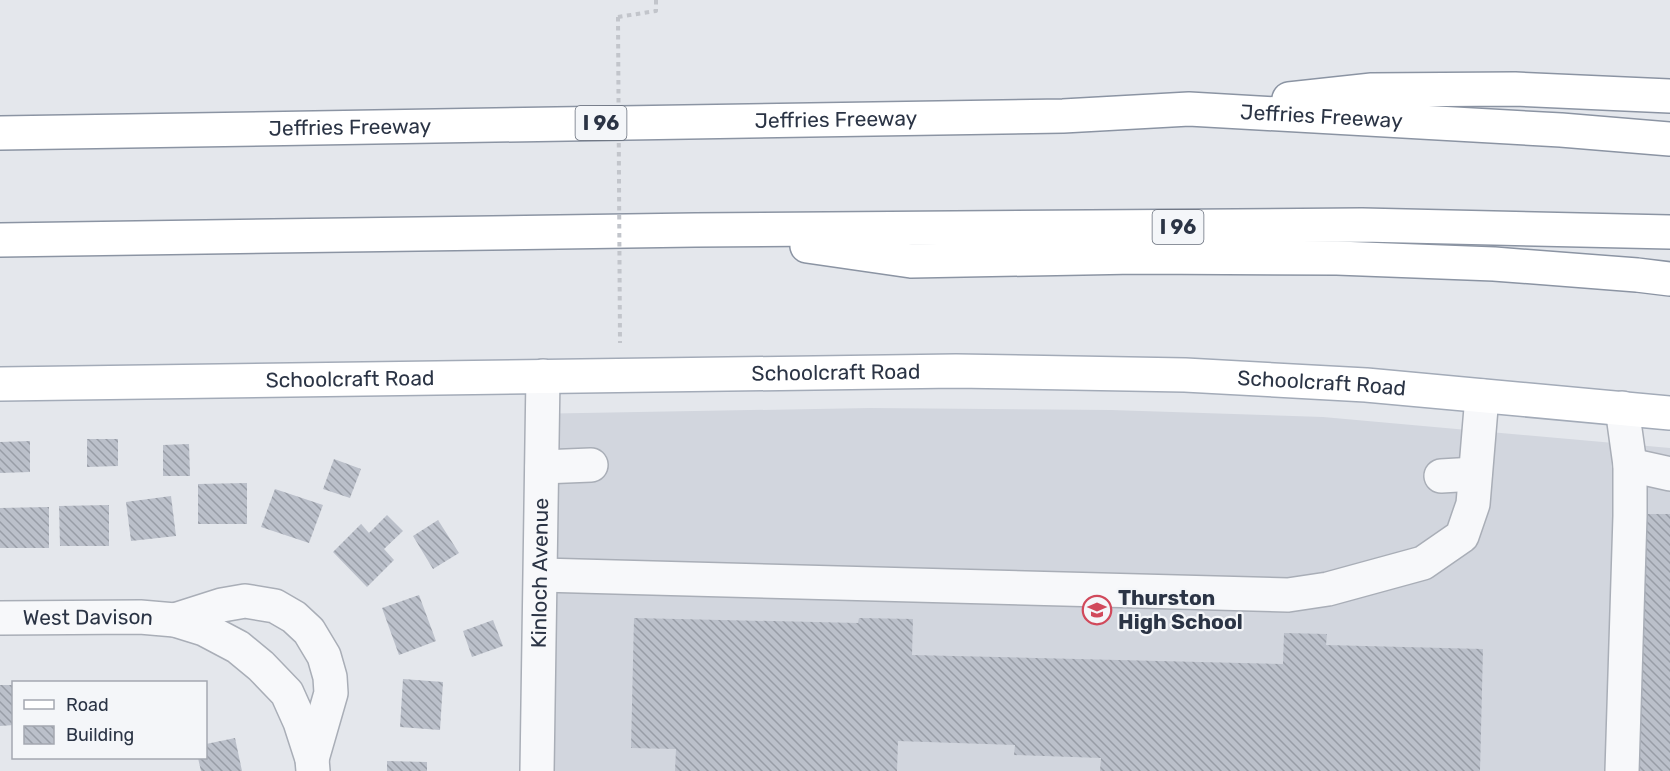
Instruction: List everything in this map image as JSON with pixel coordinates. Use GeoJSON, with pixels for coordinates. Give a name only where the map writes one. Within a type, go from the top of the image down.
{"type":"FeatureCollection","features":[{"type":"Feature","properties":{"kind":"main road"},"geometry":{"type":"LineString","coordinates":[[1189,109],[1372,90],[1515,89],[1670,96]]}},
{"type":"Feature","properties":{"kind":"main road","name":"Jeffries Freeway"},"geometry":{"type":"LineString","coordinates":[[0,133],[1063,116],[1189,109],[1549,129],[1670,139]]}},
{"type":"Feature","properties":{"kind":"main road","name":"I 96"},"geometry":{"type":"LineString","coordinates":[[7,241],[695,230],[1362,225],[1670,232]]}},
{"type":"Feature","properties":{"kind":"main road"},"geometry":{"type":"LineString","coordinates":[[695,230],[911,261],[1136,257],[1337,258],[1494,264],[1670,279]]}},
{"type":"Feature","properties":{"kind":"main road","name":"Schoolcraft Road"},"geometry":{"type":"LineString","coordinates":[[0,384],[956,371],[1185,375],[1366,385],[1670,413]]}},
{"type":"Feature","properties":{"kind":"street","name":"Kinloch Avenue"},"geometry":{"type":"LineString","coordinates":[[537,771],[543,376]]}},
{"type":"Feature","properties":{"kind":"street"},"geometry":{"type":"LineString","coordinates":[[541,575],[1288,595],[1328,589],[1423,563],[1462,536],[1473,504],[1482,396]]}},
{"type":"Feature","properties":{"kind":"street"},"geometry":{"type":"LineString","coordinates":[[1622,408],[1630,465],[1622,771]]}},
{"type":"Feature","properties":{"kind":"street"},"geometry":{"type":"LineString","coordinates":[[542,467],[591,465]]}},
{"type":"Feature","properties":{"kind":"street"},"geometry":{"type":"LineString","coordinates":[[1630,465],[1670,474]]}},
{"type":"Feature","properties":{"kind":"street"},"geometry":{"type":"LineString","coordinates":[[1441,476],[1475,474]]}},
{"type":"Feature","properties":{"kind":"street","name":"West Davison"},"geometry":{"type":"LineString","coordinates":[[175,620],[222,605],[245,601],[275,606],[294,616],[309,631],[324,656],[330,677],[331,693],[313,765]]}},
{"type":"Feature","properties":{"kind":"street","name":"West Davison"},"geometry":{"type":"LineString","coordinates":[[0,618],[140,617],[175,620],[213,633],[238,647],[261,666],[287,693],[300,722],[313,765]]}},
{"type":"Feature","properties":{"kind":"path"},"geometry":{"type":"LineString","coordinates":[[620,343],[618,17],[656,11],[656,0]]}},
{"type":"Feature","properties":{"kind":"shaded area","name":"Thurston High School"},"geometry":{"type":"Polygon","coordinates":[[[870,408],[1111,410],[1323,417],[1670,448],[1670,771],[521,771],[527,414],[870,408]]]}},
{"type":"Feature","properties":{"kind":"building"},"geometry":{"type":"Polygon","coordinates":[[[87,439],[118,439],[118,466],[87,467],[87,439]]]}},
{"type":"Feature","properties":{"kind":"building"},"geometry":{"type":"Polygon","coordinates":[[[30,441],[30,472],[0,473],[0,442],[30,441]]]}},
{"type":"Feature","properties":{"kind":"building"},"geometry":{"type":"Polygon","coordinates":[[[189,444],[190,476],[163,476],[163,445],[189,444]]]}},
{"type":"Feature","properties":{"kind":"building"},"geometry":{"type":"Polygon","coordinates":[[[334,459],[361,469],[350,498],[323,489],[334,459]]]}},
{"type":"Feature","properties":{"kind":"building"},"geometry":{"type":"Polygon","coordinates":[[[247,483],[247,524],[198,524],[198,484],[247,483]]]}},
{"type":"Feature","properties":{"kind":"building"},"geometry":{"type":"Polygon","coordinates":[[[275,489],[323,505],[309,543],[261,527],[275,489]]]}},
{"type":"Feature","properties":{"kind":"building"},"geometry":{"type":"Polygon","coordinates":[[[171,496],[176,536],[131,541],[126,502],[171,496]]]}},
{"type":"Feature","properties":{"kind":"building"},"geometry":{"type":"Polygon","coordinates":[[[109,505],[109,546],[60,546],[59,506],[109,505]]]}},
{"type":"Feature","properties":{"kind":"building"},"geometry":{"type":"Polygon","coordinates":[[[49,507],[49,548],[0,548],[0,508],[49,507]]]}},
{"type":"Feature","properties":{"kind":"building"},"geometry":{"type":"Polygon","coordinates":[[[1647,514],[1670,514],[1670,771],[1638,771],[1647,514]]]}},
{"type":"Feature","properties":{"kind":"building"},"geometry":{"type":"Polygon","coordinates":[[[387,515],[403,531],[384,549],[394,560],[367,587],[333,552],[361,524],[369,533],[387,515]]]}},
{"type":"Feature","properties":{"kind":"building"},"geometry":{"type":"Polygon","coordinates":[[[438,520],[459,553],[433,569],[413,536],[438,520]]]}},
{"type":"Feature","properties":{"kind":"building"},"geometry":{"type":"Polygon","coordinates":[[[419,595],[436,641],[399,655],[382,608],[419,595]]]}},
{"type":"Feature","properties":{"kind":"building"},"geometry":{"type":"Polygon","coordinates":[[[634,618],[858,623],[859,618],[913,619],[912,655],[1283,664],[1284,633],[1327,634],[1326,645],[1483,649],[1480,771],[1100,771],[1101,758],[1014,755],[1015,745],[898,741],[897,771],[675,771],[676,749],[631,748],[634,618]]]}},
{"type":"Feature","properties":{"kind":"building"},"geometry":{"type":"Polygon","coordinates":[[[493,620],[503,646],[472,657],[463,631],[493,620]]]}},
{"type":"Feature","properties":{"kind":"building"},"geometry":{"type":"Polygon","coordinates":[[[403,679],[443,682],[440,730],[400,727],[403,679]]]}},
{"type":"Feature","properties":{"kind":"building"},"geometry":{"type":"Polygon","coordinates":[[[0,685],[12,685],[12,725],[0,726],[0,685]]]}},
{"type":"Feature","properties":{"kind":"building"},"geometry":{"type":"Polygon","coordinates":[[[235,738],[242,771],[201,771],[198,759],[207,759],[207,744],[235,738]]]}},
{"type":"Feature","properties":{"kind":"building"},"geometry":{"type":"Polygon","coordinates":[[[387,761],[427,762],[427,771],[387,771],[387,761]]]}},
{"type":"Feature","properties":{"kind":"place","name":"Thurston High School"},"geometry":{"type":"Point","coordinates":[1097,610]}}]}
